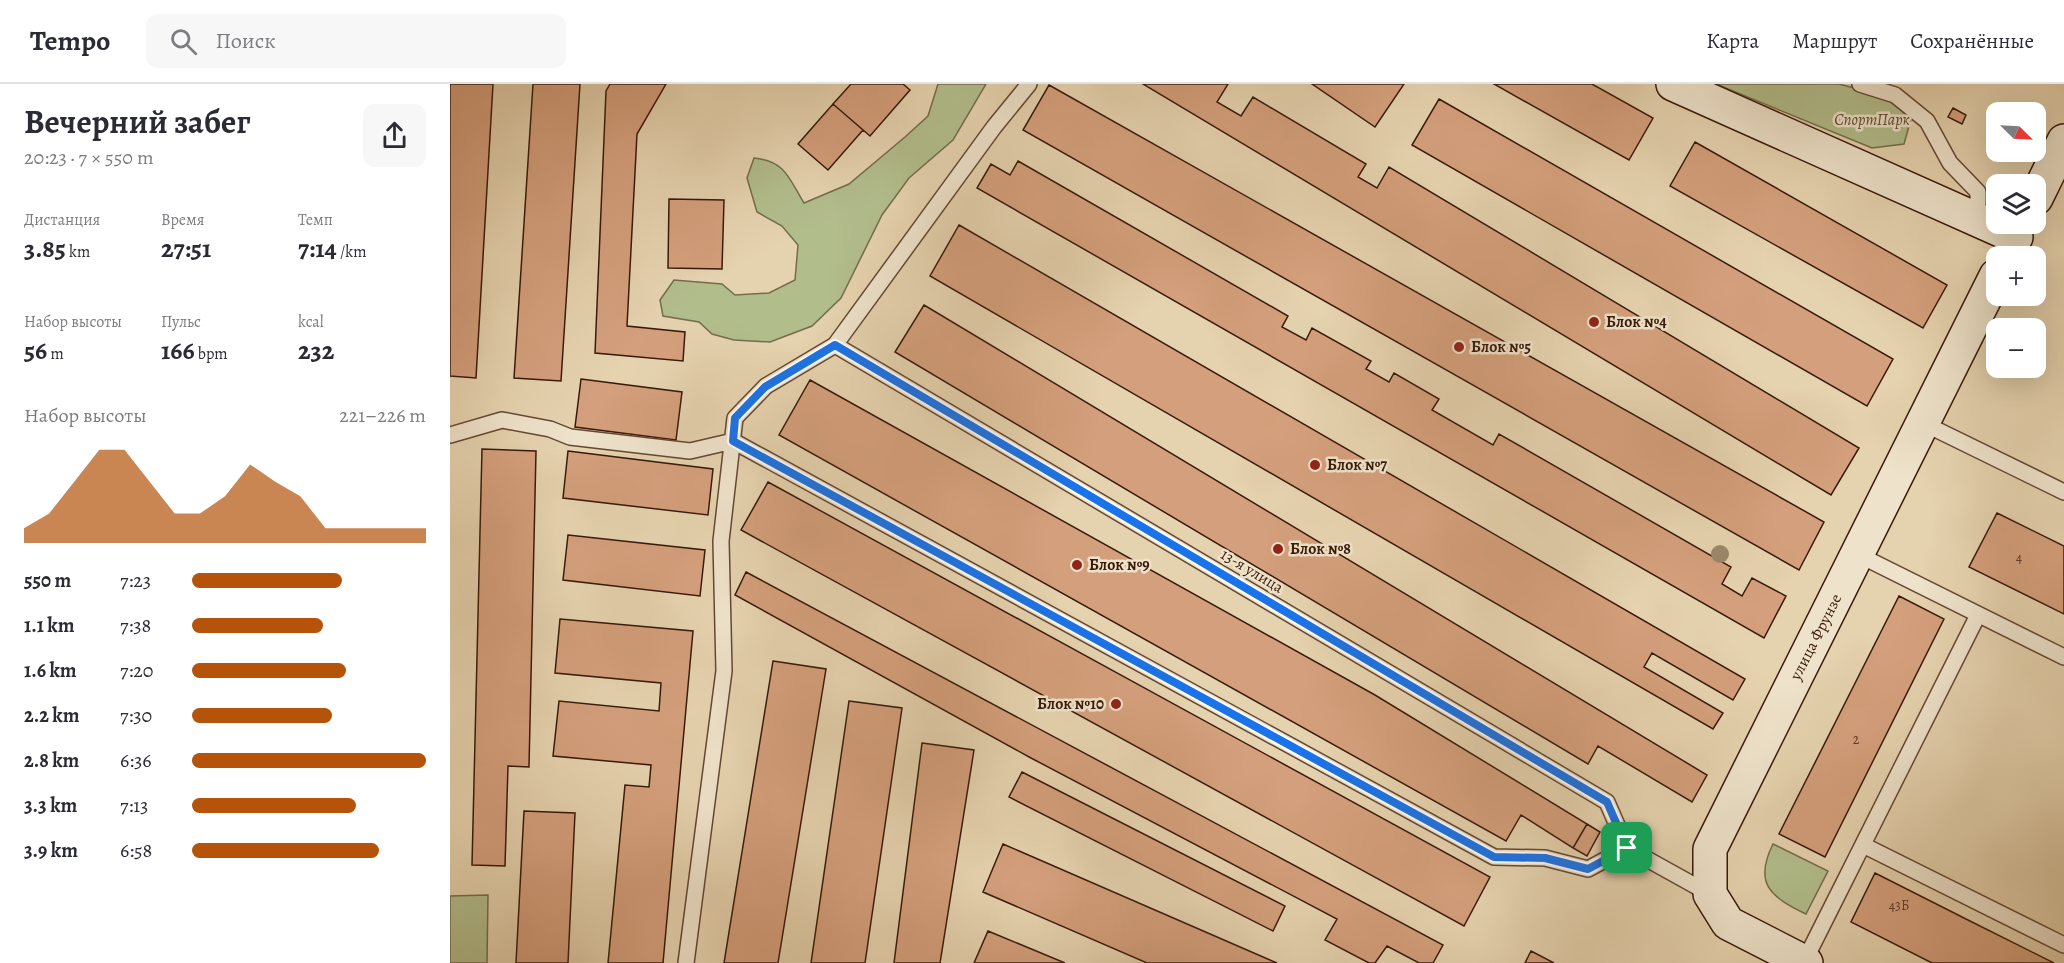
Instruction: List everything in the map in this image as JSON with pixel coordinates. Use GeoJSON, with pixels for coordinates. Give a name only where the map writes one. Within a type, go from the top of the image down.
{"type":"FeatureCollection","features":[{"type":"Feature","properties":{"kind":"street"},"geometry":{"type":"LineString","coordinates":[[1673,84],[1978,219],[2015,239]]}},
{"type":"Feature","properties":{"kind":"street"},"geometry":{"type":"LineString","coordinates":[[2046,178],[2064,141]]}},
{"type":"Feature","properties":{"kind":"street","name":"улица Фрунзе"},"geometry":{"type":"LineString","coordinates":[[1710,894],[1710,849],[1986,296]]}},
{"type":"Feature","properties":{"kind":"street"},"geometry":{"type":"LineString","coordinates":[[1710,894],[1728,923],[1805,963]]}},
{"type":"Feature","properties":{"kind":"lane"},"geometry":{"type":"LineString","coordinates":[[686,963],[724,671],[721,541],[735,418],[765,387],[835,345],[994,127],[1029,84]]}},
{"type":"Feature","properties":{"kind":"lane"},"geometry":{"type":"LineString","coordinates":[[1860,84],[1894,95],[1927,121],[1950,163],[1978,192],[1978,219]]}},
{"type":"Feature","properties":{"kind":"lane","name":"13-я улица"},"geometry":{"type":"LineString","coordinates":[[835,345],[1607,802],[1627,848]]}},
{"type":"Feature","properties":{"kind":"lane"},"geometry":{"type":"LineString","coordinates":[[450,435],[502,420],[550,429],[570,437],[690,451],[733,441],[1494,857],[1545,858],[1588,869],[1627,848],[1710,894]]}},
{"type":"Feature","properties":{"kind":"lane"},"geometry":{"type":"LineString","coordinates":[[1923,423],[2064,492]]}},
{"type":"Feature","properties":{"kind":"lane"},"geometry":{"type":"LineString","coordinates":[[1857,554],[2064,657]]}},
{"type":"Feature","properties":{"kind":"lane"},"geometry":{"type":"LineString","coordinates":[[1805,963],[1978,615]]}},
{"type":"Feature","properties":{"kind":"lane"},"geometry":{"type":"LineString","coordinates":[[1863,845],[2064,945]]}},
{"type":"Feature","properties":{"kind":"green space"},"geometry":{"type":"Polygon","coordinates":[[[938,84],[986,84],[953,140],[909,178],[882,215],[841,298],[812,326],[770,342],[734,340],[712,334],[699,322],[663,316],[660,300],[674,280],[722,284],[735,295],[769,293],[795,280],[798,245],[782,226],[757,212],[747,178],[754,158],[780,167],[804,203],[849,184],[905,137],[928,116],[938,84]]]}},
{"type":"Feature","properties":{"kind":"green space","name":"СпортПарк"},"geometry":{"type":"Polygon","coordinates":[[[1716,84],[1839,84],[1885,96],[1911,119],[1904,144],[1872,148],[1716,84]]]}},
{"type":"Feature","properties":{"kind":"green space"},"geometry":{"type":"Polygon","coordinates":[[[1773,844],[1828,871],[1806,914],[1783,902],[1769,888],[1765,879],[1765,869],[1773,844]]]}},
{"type":"Feature","properties":{"kind":"green space"},"geometry":{"type":"Polygon","coordinates":[[[488,895],[487,963],[450,963],[450,896],[488,895]]]}},
{"type":"Feature","properties":{"kind":"building"},"geometry":{"type":"Polygon","coordinates":[[[450,84],[493,84],[476,378],[450,376],[450,84]]]}},
{"type":"Feature","properties":{"kind":"building"},"geometry":{"type":"Polygon","coordinates":[[[533,84],[580,84],[561,381],[514,378],[533,84]]]}},
{"type":"Feature","properties":{"kind":"building"},"geometry":{"type":"Polygon","coordinates":[[[610,84],[666,84],[637,134],[627,326],[685,332],[683,361],[595,353],[606,91],[610,84]]]}},
{"type":"Feature","properties":{"kind":"building"},"geometry":{"type":"Polygon","coordinates":[[[851,84],[903,84],[910,90],[870,136],[833,104],[851,84]]]}},
{"type":"Feature","properties":{"kind":"building","name":"Блок №4"},"geometry":{"type":"Polygon","coordinates":[[[1143,84],[1228,84],[1217,102],[1241,116],[1253,97],[1366,164],[1358,177],[1377,188],[1389,167],[1859,448],[1831,495],[1143,84]]]}},
{"type":"Feature","properties":{"kind":"building"},"geometry":{"type":"Polygon","coordinates":[[[1312,84],[1404,84],[1375,127],[1312,84]]]}},
{"type":"Feature","properties":{"kind":"building"},"geometry":{"type":"Polygon","coordinates":[[[1494,84],[1592,84],[1653,118],[1629,160],[1494,84]]]}},
{"type":"Feature","properties":{"kind":"building","name":"Блок №5"},"geometry":{"type":"Polygon","coordinates":[[[1049,85],[1824,522],[1799,570],[1023,130],[1049,85]]]}},
{"type":"Feature","properties":{"kind":"building"},"geometry":{"type":"Polygon","coordinates":[[[1439,99],[1893,359],[1867,406],[1412,145],[1439,99]]]}},
{"type":"Feature","properties":{"kind":"building"},"geometry":{"type":"Polygon","coordinates":[[[833,104],[863,130],[828,170],[798,144],[833,104]]]}},
{"type":"Feature","properties":{"kind":"building"},"geometry":{"type":"Polygon","coordinates":[[[1953,108],[1966,115],[1962,124],[1948,117],[1953,108]]]}},
{"type":"Feature","properties":{"kind":"building"},"geometry":{"type":"Polygon","coordinates":[[[1695,142],[1947,285],[1923,328],[1670,186],[1695,142]]]}},
{"type":"Feature","properties":{"kind":"building"},"geometry":{"type":"Polygon","coordinates":[[[1018,161],[1288,316],[1282,327],[1306,340],[1312,328],[1371,361],[1366,369],[1389,382],[1394,373],[1439,399],[1432,410],[1493,445],[1499,434],[1731,567],[1722,584],[1742,596],[1752,578],[1786,596],[1764,638],[977,188],[991,164],[1010,175],[1018,161]]]}},
{"type":"Feature","properties":{"kind":"building"},"geometry":{"type":"Polygon","coordinates":[[[669,199],[724,200],[722,269],[668,268],[669,199]]]}},
{"type":"Feature","properties":{"kind":"building","name":"Блок №7"},"geometry":{"type":"Polygon","coordinates":[[[959,225],[1745,679],[1733,700],[1652,653],[1644,667],[1723,713],[1713,729],[930,276],[959,225]]]}},
{"type":"Feature","properties":{"kind":"building","name":"Блок №8"},"geometry":{"type":"Polygon","coordinates":[[[924,305],[1707,775],[1692,802],[1598,746],[1588,764],[895,352],[924,305]]]}},
{"type":"Feature","properties":{"kind":"building"},"geometry":{"type":"Polygon","coordinates":[[[581,379],[682,392],[676,440],[575,427],[581,379]]]}},
{"type":"Feature","properties":{"kind":"building","name":"Блок №9"},"geometry":{"type":"Polygon","coordinates":[[[810,380],[1375,695],[1587,824],[1573,848],[1521,815],[1506,841],[779,435],[810,380]]]}},
{"type":"Feature","properties":{"kind":"building"},"geometry":{"type":"Polygon","coordinates":[[[482,449],[536,451],[529,767],[508,766],[505,866],[472,865],[482,449]]]}},
{"type":"Feature","properties":{"kind":"building"},"geometry":{"type":"Polygon","coordinates":[[[568,451],[713,469],[708,515],[563,498],[568,451]]]}},
{"type":"Feature","properties":{"kind":"building","name":"Блок №10"},"geometry":{"type":"Polygon","coordinates":[[[768,482],[1490,877],[1464,926],[741,530],[768,482]]]}},
{"type":"Feature","properties":{"kind":"building"},"geometry":{"type":"Polygon","coordinates":[[[1997,513],[2064,546],[2064,614],[1969,567],[1997,513]]]}},
{"type":"Feature","properties":{"kind":"building"},"geometry":{"type":"Polygon","coordinates":[[[568,535],[705,550],[700,596],[563,580],[568,535]]]}},
{"type":"Feature","properties":{"kind":"building"},"geometry":{"type":"Polygon","coordinates":[[[746,572],[1443,945],[1433,963],[1419,963],[1387,946],[1375,963],[1369,963],[1325,940],[1337,919],[1031,758],[735,595],[746,572]]]}},
{"type":"Feature","properties":{"kind":"building"},"geometry":{"type":"Polygon","coordinates":[[[1899,596],[1944,619],[1825,857],[1779,834],[1899,596]]]}},
{"type":"Feature","properties":{"kind":"building"},"geometry":{"type":"Polygon","coordinates":[[[560,619],[693,631],[663,963],[608,963],[625,785],[649,787],[651,765],[553,756],[559,701],[659,711],[661,683],[555,673],[560,619]]]}},
{"type":"Feature","properties":{"kind":"building"},"geometry":{"type":"Polygon","coordinates":[[[773,661],[826,669],[778,963],[724,963],[773,661]]]}},
{"type":"Feature","properties":{"kind":"building"},"geometry":{"type":"Polygon","coordinates":[[[849,701],[902,708],[865,963],[811,963],[849,701]]]}},
{"type":"Feature","properties":{"kind":"building"},"geometry":{"type":"Polygon","coordinates":[[[922,743],[974,750],[940,963],[894,963],[922,743]]]}},
{"type":"Feature","properties":{"kind":"building"},"geometry":{"type":"Polygon","coordinates":[[[1022,772],[1285,906],[1273,931],[1009,797],[1022,772]]]}},
{"type":"Feature","properties":{"kind":"building"},"geometry":{"type":"Polygon","coordinates":[[[524,811],[575,813],[568,963],[516,963],[524,811]]]}},
{"type":"Feature","properties":{"kind":"building"},"geometry":{"type":"Polygon","coordinates":[[[1587,824],[1600,832],[1587,856],[1573,848],[1587,824]]]}},
{"type":"Feature","properties":{"kind":"building"},"geometry":{"type":"Polygon","coordinates":[[[1003,844],[1277,963],[1147,963],[983,892],[1003,844]]]}},
{"type":"Feature","properties":{"kind":"building"},"geometry":{"type":"Polygon","coordinates":[[[1875,873],[2054,963],[1932,963],[1851,922],[1875,873]]]}},
{"type":"Feature","properties":{"kind":"building"},"geometry":{"type":"Polygon","coordinates":[[[988,931],[1065,963],[974,963],[988,931]]]}},
{"type":"Feature","properties":{"kind":"building"},"geometry":{"type":"Polygon","coordinates":[[[1531,951],[1554,963],[1525,963],[1531,951]]]}},
{"type":"Feature","properties":{"kind":"place","name":"Блок №4"},"geometry":{"type":"Point","coordinates":[1594,322]}},
{"type":"Feature","properties":{"kind":"place","name":"Блок №5"},"geometry":{"type":"Point","coordinates":[1459,347]}},
{"type":"Feature","properties":{"kind":"place","name":"Блок №7"},"geometry":{"type":"Point","coordinates":[1315,465]}},
{"type":"Feature","properties":{"kind":"place","name":"Блок №8"},"geometry":{"type":"Point","coordinates":[1278,549]}},
{"type":"Feature","properties":{"kind":"place","name":"Блок №9"},"geometry":{"type":"Point","coordinates":[1077,565]}},
{"type":"Feature","properties":{"kind":"place","name":"Блок №10"},"geometry":{"type":"Point","coordinates":[1116,704]}},
{"type":"Feature","properties":{"kind":"route"},"geometry":{"type":"LineString","coordinates":[[835,345],[1607,802],[1627,848],[1588,869],[1545,858],[1494,857],[733,441],[735,418],[765,387],[835,345]]}}]}
